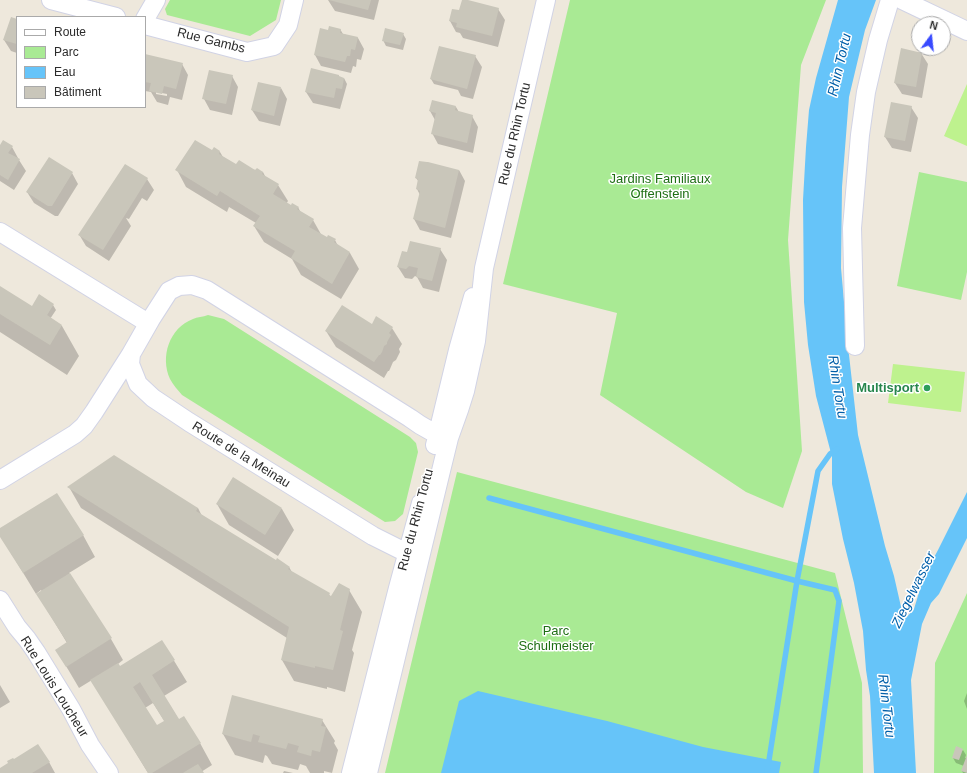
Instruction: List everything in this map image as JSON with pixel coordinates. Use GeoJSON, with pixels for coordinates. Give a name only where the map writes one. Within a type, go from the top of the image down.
{"type":"FeatureCollection","features":[{"type":"Feature","properties":{"kind":"street"},"geometry":{"type":"LineString","coordinates":[[51,0],[112,16]]}},
{"type":"Feature","properties":{"kind":"street"},"geometry":{"type":"LineString","coordinates":[[146,17],[156,0]]}},
{"type":"Feature","properties":{"kind":"street","name":"Rue Gambs"},"geometry":{"type":"LineString","coordinates":[[146,25],[247,52],[274,46],[288,25],[294,0]]}},
{"type":"Feature","properties":{"kind":"street","name":"Rue du Rhin Tortu"},"geometry":{"type":"LineString","coordinates":[[368,773],[413,556],[421,504],[444,436],[458,350],[471,303],[484,268],[546,0]]}},
{"type":"Feature","properties":{"kind":"street"},"geometry":{"type":"LineString","coordinates":[[855,346],[852,228],[860,135],[868,85],[878,40],[890,0]]}},
{"type":"Feature","properties":{"kind":"street"},"geometry":{"type":"LineString","coordinates":[[902,0],[967,31]]}},
{"type":"Feature","properties":{"kind":"street"},"geometry":{"type":"LineString","coordinates":[[0,232],[148,323]]}},
{"type":"Feature","properties":{"kind":"street"},"geometry":{"type":"LineString","coordinates":[[0,480],[75,434],[84,426],[131,354],[148,323],[169,291],[179,286],[192,285],[207,290],[422,427],[444,436]]}},
{"type":"Feature","properties":{"kind":"street","name":"Route de la Meinau"},"geometry":{"type":"LineString","coordinates":[[131,354],[130,364],[138,384],[153,398],[366,532],[413,556]]}},
{"type":"Feature","properties":{"kind":"street","name":"Rue du Rhin Tortu"},"geometry":{"type":"LineString","coordinates":[[351,773],[413,556]]}},
{"type":"Feature","properties":{"kind":"street","name":"Rue Louis Loucheur"},"geometry":{"type":"LineString","coordinates":[[0,600],[17,627],[36,652],[71,709],[90,744],[109,773]]}},
{"type":"Feature","properties":{"kind":"green space"},"geometry":{"type":"Polygon","coordinates":[[[170,0],[281,0],[276,20],[250,36],[167,15],[165,9],[170,0]]]}},
{"type":"Feature","properties":{"kind":"green space","name":"Jardins Familiaux Offenstein"},"geometry":{"type":"Polygon","coordinates":[[[570,0],[826,0],[801,65],[788,240],[802,451],[783,508],[746,492],[600,395],[617,313],[503,284],[570,0]]]}},
{"type":"Feature","properties":{"kind":"green space"},"geometry":{"type":"Polygon","coordinates":[[[967,84],[967,146],[944,136],[967,84]]]}},
{"type":"Feature","properties":{"kind":"green space"},"geometry":{"type":"Polygon","coordinates":[[[919,172],[967,182],[967,272],[961,300],[897,286],[919,172]]]}},
{"type":"Feature","properties":{"kind":"green space"},"geometry":{"type":"Polygon","coordinates":[[[208,315],[224,319],[410,437],[416,443],[418,452],[403,514],[395,521],[385,522],[182,395],[171,381],[167,370],[166,362],[169,344],[178,329],[185,323],[195,318],[208,315]]]}},
{"type":"Feature","properties":{"kind":"green space","name":"Multisport"},"geometry":{"type":"Polygon","coordinates":[[[893,364],[965,372],[961,412],[888,403],[893,364]]]}},
{"type":"Feature","properties":{"kind":"green space","name":"Parc Schulmeister"},"geometry":{"type":"Polygon","coordinates":[[[457,472],[835,573],[862,683],[863,773],[385,773],[457,472]]]}},
{"type":"Feature","properties":{"kind":"green space"},"geometry":{"type":"Polygon","coordinates":[[[967,593],[967,773],[934,773],[935,663],[967,593]]]}},
{"type":"Feature","properties":{"kind":"water","name":"Rhin Tortu"},"geometry":{"type":"Polygon","coordinates":[[[838,0],[876,0],[865,30],[849,97],[842,187],[841,268],[858,435],[904,620],[914,609],[924,576],[967,492],[967,538],[939,594],[931,603],[922,624],[911,680],[916,773],[874,773],[870,696],[863,631],[832,484],[832,457],[816,396],[808,345],[804,302],[803,200],[809,110],[816,78],[838,0]]]}},
{"type":"Feature","properties":{"kind":"water"},"geometry":{"type":"Polygon","coordinates":[[[478,691],[607,721],[703,747],[781,762],[779,773],[441,773],[459,701],[478,691]]]}},
{"type":"Feature","properties":{"kind":"building"},"geometry":{"type":"Polygon","coordinates":[[[329,0],[371,0],[368,10],[329,0]]]}},
{"type":"Feature","properties":{"kind":"building"},"geometry":{"type":"Polygon","coordinates":[[[462,0],[468,0],[499,8],[492,36],[456,27],[457,23],[449,21],[452,9],[459,10],[462,0]]]}},
{"type":"Feature","properties":{"kind":"building"},"geometry":{"type":"Polygon","coordinates":[[[11,17],[16,19],[16,44],[3,40],[11,17]]]}},
{"type":"Feature","properties":{"kind":"building"},"geometry":{"type":"Polygon","coordinates":[[[329,26],[341,29],[340,33],[358,37],[355,50],[351,49],[350,56],[347,56],[345,62],[314,55],[320,28],[328,30],[329,26]]]}},
{"type":"Feature","properties":{"kind":"building"},"geometry":{"type":"Polygon","coordinates":[[[385,28],[404,33],[400,45],[382,41],[385,28]]]}},
{"type":"Feature","properties":{"kind":"building"},"geometry":{"type":"Polygon","coordinates":[[[439,46],[476,55],[467,89],[430,79],[439,46]]]}},
{"type":"Feature","properties":{"kind":"building"},"geometry":{"type":"Polygon","coordinates":[[[901,48],[911,50],[911,56],[921,56],[916,87],[894,83],[901,48]]]}},
{"type":"Feature","properties":{"kind":"building"},"geometry":{"type":"Polygon","coordinates":[[[146,54],[183,63],[176,89],[164,86],[162,94],[149,91],[151,83],[146,82],[146,54]]]}},
{"type":"Feature","properties":{"kind":"building"},"geometry":{"type":"Polygon","coordinates":[[[311,68],[339,75],[344,78],[342,89],[336,88],[334,98],[305,92],[311,68]]]}},
{"type":"Feature","properties":{"kind":"building"},"geometry":{"type":"Polygon","coordinates":[[[209,70],[233,75],[226,104],[202,99],[209,70]]]}},
{"type":"Feature","properties":{"kind":"building"},"geometry":{"type":"Polygon","coordinates":[[[258,82],[281,87],[274,116],[251,110],[258,82]]]}},
{"type":"Feature","properties":{"kind":"building"},"geometry":{"type":"Polygon","coordinates":[[[432,100],[456,106],[455,110],[473,115],[467,143],[431,134],[436,113],[429,111],[432,100]]]}},
{"type":"Feature","properties":{"kind":"building"},"geometry":{"type":"Polygon","coordinates":[[[891,102],[912,106],[905,141],[884,137],[891,102]]]}},
{"type":"Feature","properties":{"kind":"building"},"geometry":{"type":"Polygon","coordinates":[[[3,140],[13,146],[8,153],[20,159],[8,180],[0,175],[0,145],[3,140]]]}},
{"type":"Feature","properties":{"kind":"building"},"geometry":{"type":"Polygon","coordinates":[[[195,140],[212,150],[214,147],[220,151],[219,154],[236,164],[239,160],[255,170],[257,168],[263,172],[262,174],[279,184],[273,194],[291,205],[292,203],[299,207],[297,209],[314,219],[309,227],[327,237],[328,235],[336,239],[334,242],[350,252],[332,284],[291,258],[295,251],[253,226],[260,216],[220,191],[217,196],[175,170],[195,140]]]}},
{"type":"Feature","properties":{"kind":"building"},"geometry":{"type":"Polygon","coordinates":[[[49,157],[73,172],[52,206],[48,206],[26,192],[49,157]]]}},
{"type":"Feature","properties":{"kind":"building"},"geometry":{"type":"Polygon","coordinates":[[[419,161],[459,170],[445,228],[413,219],[420,191],[416,189],[418,179],[415,178],[419,161]]]}},
{"type":"Feature","properties":{"kind":"building"},"geometry":{"type":"Polygon","coordinates":[[[125,164],[148,178],[103,250],[78,235],[125,164]]]}},
{"type":"Feature","properties":{"kind":"building"},"geometry":{"type":"Polygon","coordinates":[[[410,241],[441,248],[432,281],[416,277],[418,268],[409,266],[406,269],[397,267],[402,251],[407,252],[410,241]]]}},
{"type":"Feature","properties":{"kind":"building"},"geometry":{"type":"Polygon","coordinates":[[[0,286],[32,306],[39,294],[54,304],[47,315],[62,325],[50,345],[0,314],[0,286]]]}},
{"type":"Feature","properties":{"kind":"building"},"geometry":{"type":"Polygon","coordinates":[[[342,305],[372,324],[376,316],[393,327],[389,333],[391,335],[387,344],[384,346],[382,352],[374,362],[325,331],[342,305]]]}},
{"type":"Feature","properties":{"kind":"building"},"geometry":{"type":"Polygon","coordinates":[[[114,455],[198,508],[196,511],[276,560],[277,558],[290,567],[288,569],[330,593],[329,595],[331,596],[339,583],[350,589],[340,630],[343,631],[333,670],[315,666],[315,668],[281,660],[289,627],[67,487],[114,455]]]}},
{"type":"Feature","properties":{"kind":"building"},"geometry":{"type":"Polygon","coordinates":[[[233,477],[282,508],[265,535],[216,504],[233,477]]]}},
{"type":"Feature","properties":{"kind":"building"},"geometry":{"type":"Polygon","coordinates":[[[57,493],[84,535],[23,573],[0,537],[0,528],[57,493]]]}},
{"type":"Feature","properties":{"kind":"building"},"geometry":{"type":"Polygon","coordinates":[[[70,573],[112,638],[66,667],[55,650],[67,642],[36,594],[70,573]]]}},
{"type":"Feature","properties":{"kind":"building"},"geometry":{"type":"Polygon","coordinates":[[[162,640],[175,660],[152,675],[179,719],[184,716],[201,743],[152,773],[148,773],[90,680],[118,663],[120,666],[162,640]],[[140,682],[133,687],[157,725],[164,721],[140,682]]]}},
{"type":"Feature","properties":{"kind":"building"},"geometry":{"type":"Polygon","coordinates":[[[232,695],[323,719],[321,726],[326,727],[320,752],[312,750],[311,756],[297,752],[299,746],[288,743],[286,749],[258,742],[260,736],[253,734],[251,742],[222,734],[232,695]]]}},
{"type":"Feature","properties":{"kind":"building"},"geometry":{"type":"Polygon","coordinates":[[[38,744],[50,762],[32,773],[0,773],[0,768],[8,763],[7,761],[13,758],[14,759],[38,744]]]}},
{"type":"Feature","properties":{"kind":"building"},"geometry":{"type":"Polygon","coordinates":[[[956,746],[963,749],[959,760],[952,758],[956,746]]]}},
{"type":"Feature","properties":{"kind":"building"},"geometry":{"type":"Polygon","coordinates":[[[967,755],[967,773],[961,771],[967,755]]]}},
{"type":"Feature","properties":{"kind":"building"},"geometry":{"type":"Polygon","coordinates":[[[198,764],[204,773],[183,773],[186,771],[198,764]]]}},
{"type":"Feature","properties":{"kind":"waterway"},"geometry":{"type":"LineString","coordinates":[[767,773],[797,581],[818,471],[830,454],[837,449]]}},
{"type":"Feature","properties":{"kind":"waterway"},"geometry":{"type":"LineString","coordinates":[[489,498],[835,590],[839,601],[816,773]]}},
{"type":"Feature","properties":{"kind":"place","name":"Multisport"},"geometry":{"type":"Point","coordinates":[927,388]}},
{"type":"Feature","properties":{"kind":"water label","name":"Ziegelwasser"},"geometry":{"type":"Point","coordinates":[914,590]}}]}
